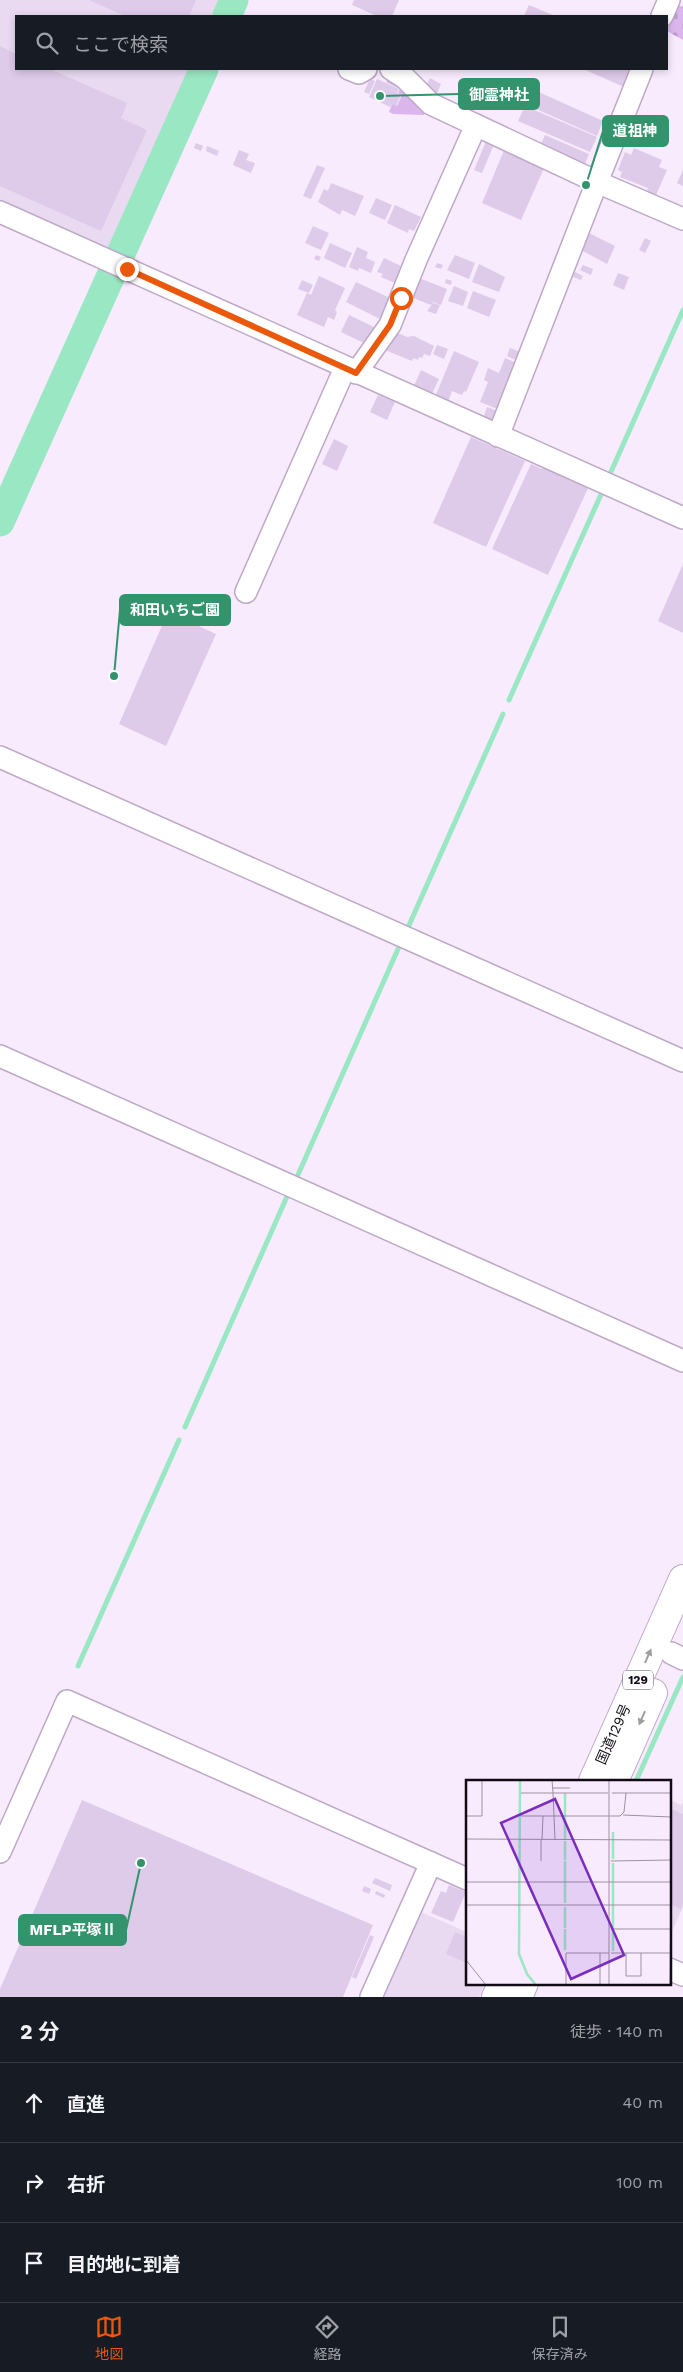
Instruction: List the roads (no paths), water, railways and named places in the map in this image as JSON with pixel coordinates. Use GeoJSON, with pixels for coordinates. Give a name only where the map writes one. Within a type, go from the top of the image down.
{"type":"FeatureCollection","features":[{"type":"Feature","properties":{"kind":"highway","name":"国道129号"},"geometry":{"type":"LineString","coordinates":[[593,1780],[683,1578]]}},
{"type":"Feature","properties":{"kind":"highway","name":"国道129号"},"geometry":{"type":"LineString","coordinates":[[615,1780],[677,1656],[683,1625]]}},
{"type":"Feature","properties":{"kind":"highway"},"geometry":{"type":"LineString","coordinates":[[496,1997],[502,1984]]}},
{"type":"Feature","properties":{"kind":"highway"},"geometry":{"type":"LineString","coordinates":[[518,1997],[524,1984]]}},
{"type":"Feature","properties":{"kind":"street"},"geometry":{"type":"LineString","coordinates":[[662,15],[669,0]]}},
{"type":"Feature","properties":{"kind":"street"},"geometry":{"type":"LineString","coordinates":[[352,70],[359,73],[364,70]]}},
{"type":"Feature","properties":{"kind":"street"},"geometry":{"type":"LineString","coordinates":[[393,70],[406,78],[431,104],[683,220]]}},
{"type":"Feature","properties":{"kind":"street"},"geometry":{"type":"LineString","coordinates":[[498,436],[642,70]]}},
{"type":"Feature","properties":{"kind":"street"},"geometry":{"type":"LineString","coordinates":[[246,592],[351,370],[390,325],[416,260],[476,125]]}},
{"type":"Feature","properties":{"kind":"street"},"geometry":{"type":"LineString","coordinates":[[0,212],[683,518]]}},
{"type":"Feature","properties":{"kind":"street"},"geometry":{"type":"LineString","coordinates":[[0,757],[683,1061]]}},
{"type":"Feature","properties":{"kind":"street"},"geometry":{"type":"LineString","coordinates":[[0,1056],[683,1361]]}},
{"type":"Feature","properties":{"kind":"street"},"geometry":{"type":"LineString","coordinates":[[0,1852],[67,1701],[466,1878]]}},
{"type":"Feature","properties":{"kind":"street"},"geometry":{"type":"LineString","coordinates":[[371,1997],[431,1863]]}},
{"type":"Feature","properties":{"kind":"street"},"geometry":{"type":"LineString","coordinates":[[670,1969],[683,1975]]}},
{"type":"Feature","properties":{"kind":"waterway"},"geometry":{"type":"LineString","coordinates":[[227,15],[234,0]]}},
{"type":"Feature","properties":{"kind":"waterway"},"geometry":{"type":"LineString","coordinates":[[0,522],[204,70]]}},
{"type":"Feature","properties":{"kind":"waterway"},"geometry":{"type":"LineString","coordinates":[[610,474],[683,310]]}},
{"type":"Feature","properties":{"kind":"waterway"},"geometry":{"type":"LineString","coordinates":[[509,700],[603,490]]}},
{"type":"Feature","properties":{"kind":"waterway"},"geometry":{"type":"LineString","coordinates":[[406,932],[503,714]]}},
{"type":"Feature","properties":{"kind":"waterway"},"geometry":{"type":"LineString","coordinates":[[297,1177],[402,940]]}},
{"type":"Feature","properties":{"kind":"waterway"},"geometry":{"type":"LineString","coordinates":[[185,1427],[289,1192]]}},
{"type":"Feature","properties":{"kind":"waterway"},"geometry":{"type":"LineString","coordinates":[[78,1666],[179,1440]]}},
{"type":"Feature","properties":{"kind":"waterway"},"geometry":{"type":"LineString","coordinates":[[636,1780],[683,1677]]}},
{"type":"Feature","properties":{"kind":"place","name":"御霊神社"},"geometry":{"type":"Point","coordinates":[380,96]}},
{"type":"Feature","properties":{"kind":"place","name":"道祖神"},"geometry":{"type":"Point","coordinates":[586,185]}},
{"type":"Feature","properties":{"kind":"place","name":"和田いちご園"},"geometry":{"type":"Point","coordinates":[114,676]}},
{"type":"Feature","properties":{"kind":"place","name":"MFLP平塚Ⅱ"},"geometry":{"type":"Point","coordinates":[141,1863]}}]}
